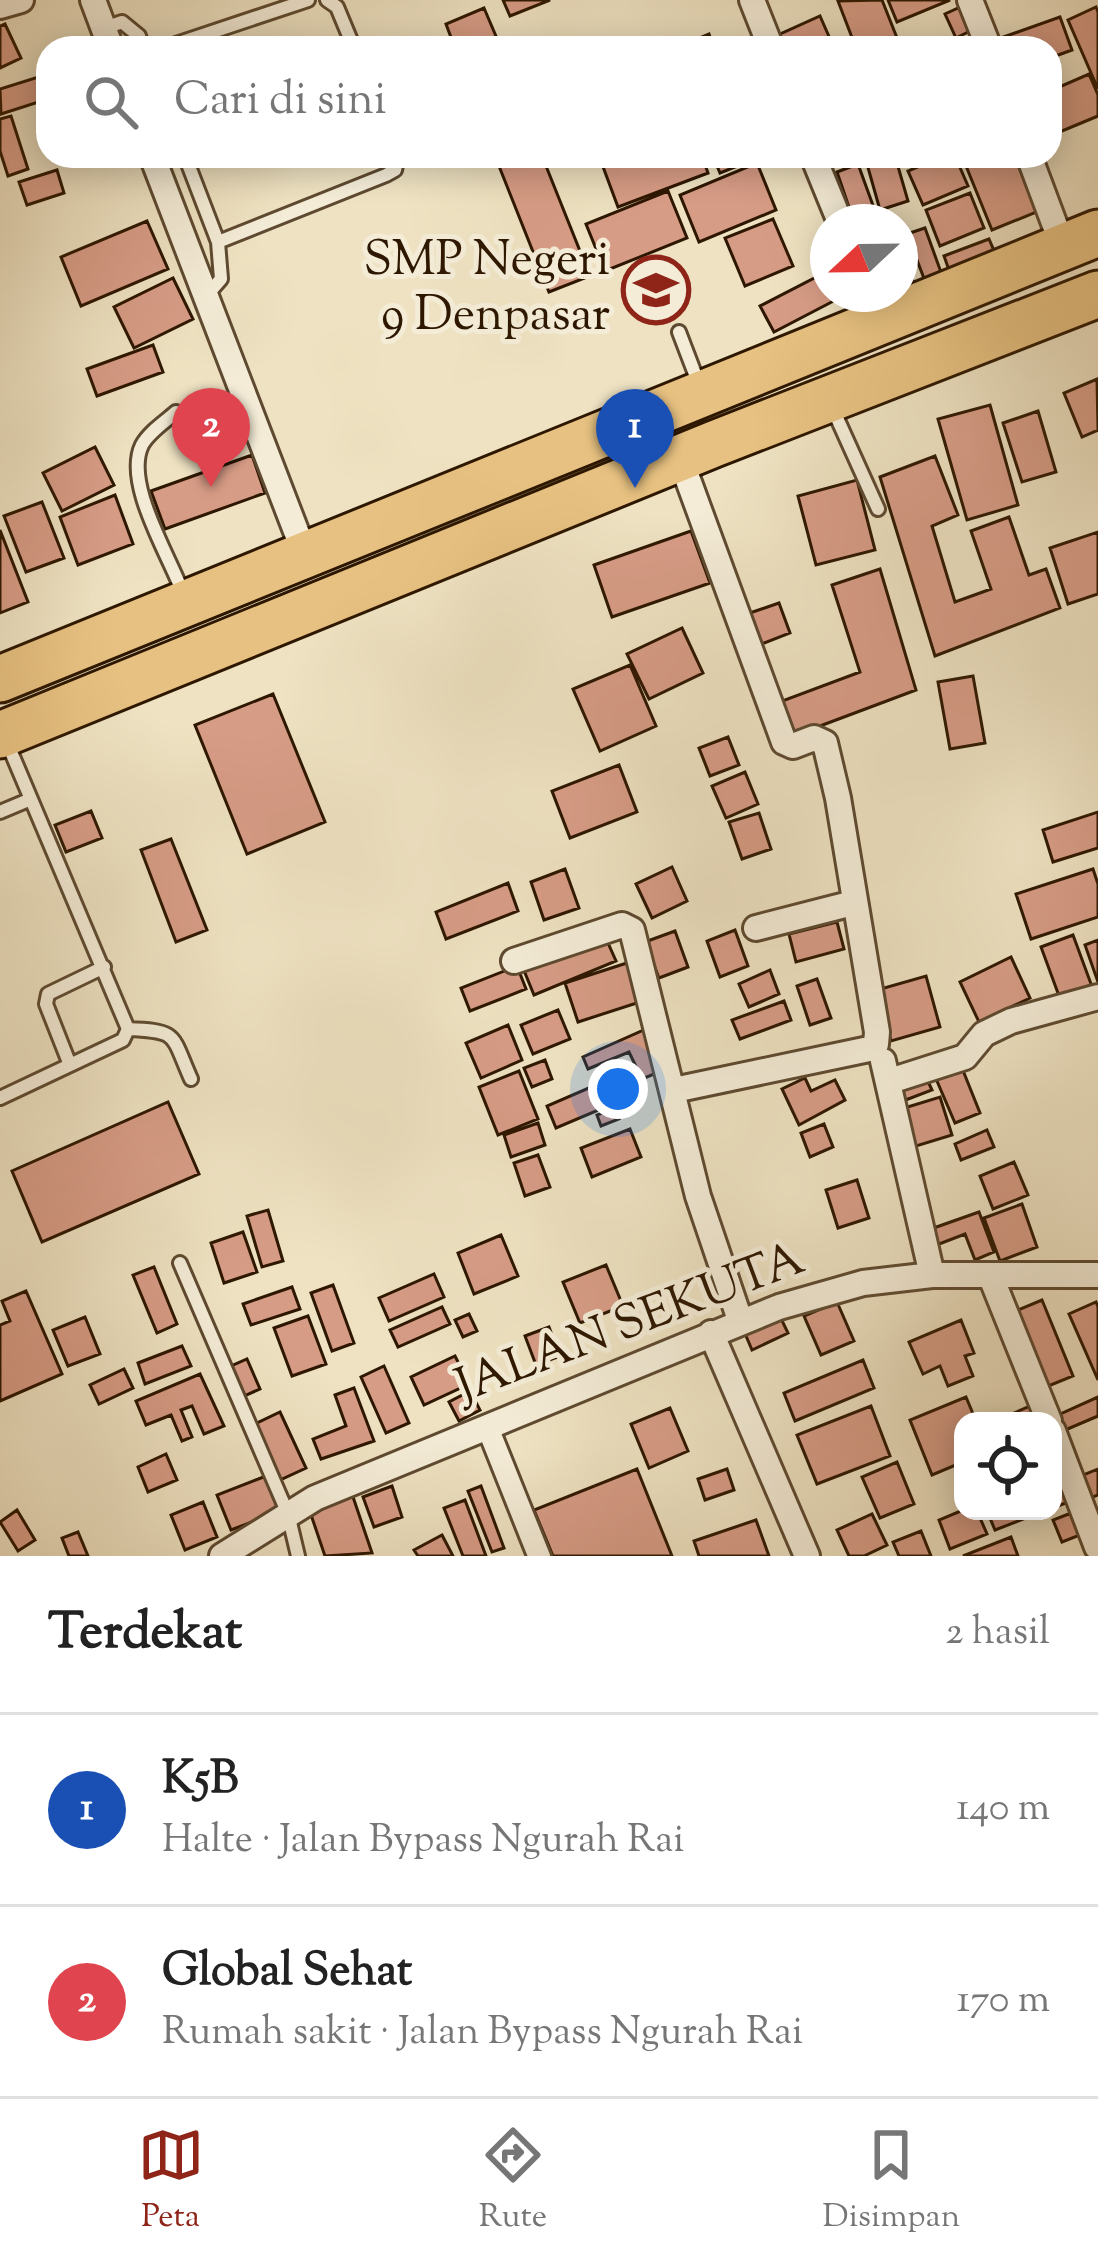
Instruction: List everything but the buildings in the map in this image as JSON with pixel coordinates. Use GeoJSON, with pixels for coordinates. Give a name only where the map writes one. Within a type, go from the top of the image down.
{"type":"FeatureCollection","features":[{"type":"Feature","properties":{"kind":"highway"},"geometry":{"type":"LineString","coordinates":[[918,293],[1080,240]]}},
{"type":"Feature","properties":{"kind":"highway"},"geometry":{"type":"LineString","coordinates":[[2,734],[1098,294]]}},
{"type":"Feature","properties":{"kind":"highway"},"geometry":{"type":"LineString","coordinates":[[0,679],[703,394],[866,312]]}},
{"type":"Feature","properties":{"kind":"highway"},"geometry":{"type":"LineString","coordinates":[[180,608],[191,658]]}},
{"type":"Feature","properties":{"kind":"street"},"geometry":{"type":"LineString","coordinates":[[0,6],[21,0]]}},
{"type":"Feature","properties":{"kind":"street"},"geometry":{"type":"LineString","coordinates":[[93,0],[106,36]]}},
{"type":"Feature","properties":{"kind":"street"},"geometry":{"type":"LineString","coordinates":[[752,0],[766,36]]}},
{"type":"Feature","properties":{"kind":"street"},"geometry":{"type":"LineString","coordinates":[[970,0],[984,36]]}},
{"type":"Feature","properties":{"kind":"street"},"geometry":{"type":"LineString","coordinates":[[157,168],[306,557]]}},
{"type":"Feature","properties":{"kind":"street"},"geometry":{"type":"LineString","coordinates":[[818,168],[833,204]]}},
{"type":"Feature","properties":{"kind":"street"},"geometry":{"type":"LineString","coordinates":[[1036,168],[1080,240]]}},
{"type":"Feature","properties":{"kind":"street"},"geometry":{"type":"LineString","coordinates":[[674,1090],[868,1049],[876,1044],[877,1032],[838,798],[824,743],[814,738],[793,746],[784,742],[680,458]]}},
{"type":"Feature","properties":{"kind":"street"},"geometry":{"type":"LineString","coordinates":[[756,928],[854,903]]}},
{"type":"Feature","properties":{"kind":"street"},"geometry":{"type":"LineString","coordinates":[[514,961],[622,925],[632,930],[698,1196],[740,1320]]}},
{"type":"Feature","properties":{"kind":"street"},"geometry":{"type":"LineString","coordinates":[[932,1275],[886,1071],[965,1057],[984,1034],[1011,1021],[1098,997]]}},
{"type":"Feature","properties":{"kind":"street","name":"JALAN SEKUTA"},"geometry":{"type":"LineString","coordinates":[[222,1556],[288,1514],[486,1425],[740,1320],[862,1283],[932,1275],[1096,1280]]}},
{"type":"Feature","properties":{"kind":"street"},"geometry":{"type":"LineString","coordinates":[[991,1277],[1045,1412]]}},
{"type":"Feature","properties":{"kind":"street"},"geometry":{"type":"LineString","coordinates":[[711,1333],[807,1556]]}},
{"type":"Feature","properties":{"kind":"street"},"geometry":{"type":"LineString","coordinates":[[1062,1455],[1097,1547]]}},
{"type":"Feature","properties":{"kind":"lane"},"geometry":{"type":"LineString","coordinates":[[200,36],[308,0]]}},
{"type":"Feature","properties":{"kind":"lane"},"geometry":{"type":"LineString","coordinates":[[327,0],[337,7],[349,36]]}},
{"type":"Feature","properties":{"kind":"lane"},"geometry":{"type":"LineString","coordinates":[[109,36],[122,22],[139,36]]}},
{"type":"Feature","properties":{"kind":"lane"},"geometry":{"type":"LineString","coordinates":[[190,168],[218,242],[221,279],[206,296]]}},
{"type":"Feature","properties":{"kind":"lane"},"geometry":{"type":"LineString","coordinates":[[218,242],[395,168]]}},
{"type":"Feature","properties":{"kind":"lane"},"geometry":{"type":"LineString","coordinates":[[679,332],[703,394]]}},
{"type":"Feature","properties":{"kind":"lane"},"geometry":{"type":"LineString","coordinates":[[828,401],[878,509]]}},
{"type":"Feature","properties":{"kind":"lane"},"geometry":{"type":"LineString","coordinates":[[176,412],[144,440],[136,462],[180,608]]}},
{"type":"Feature","properties":{"kind":"lane"},"geometry":{"type":"LineString","coordinates":[[0,1098],[122,1040],[128,1029],[2,734]]}},
{"type":"Feature","properties":{"kind":"lane"},"geometry":{"type":"LineString","coordinates":[[0,812],[32,799]]}},
{"type":"Feature","properties":{"kind":"lane"},"geometry":{"type":"LineString","coordinates":[[70,1065],[46,1004],[48,994],[104,967]]}},
{"type":"Feature","properties":{"kind":"lane"},"geometry":{"type":"LineString","coordinates":[[128,1029],[166,1031],[190,1079]]}},
{"type":"Feature","properties":{"kind":"lane"},"geometry":{"type":"LineString","coordinates":[[180,1264],[288,1514],[298,1556]]}},
{"type":"Feature","properties":{"kind":"lane"},"geometry":{"type":"LineString","coordinates":[[486,1425],[534,1556]]}},
{"type":"Feature","properties":{"kind":"lane"},"geometry":{"type":"LineString","coordinates":[[486,1425],[544,1556]]}},
{"type":"Feature","properties":{"kind":"place","name":"SMP Negeri 9 Denpasar"},"geometry":{"type":"Point","coordinates":[656,290]}},
{"type":"Feature","properties":{"kind":"place","name":"Global Sehat"},"geometry":{"type":"Point","coordinates":[211,487]}},
{"type":"Feature","properties":{"kind":"place","name":"K5B"},"geometry":{"type":"Point","coordinates":[635,488]}}]}
